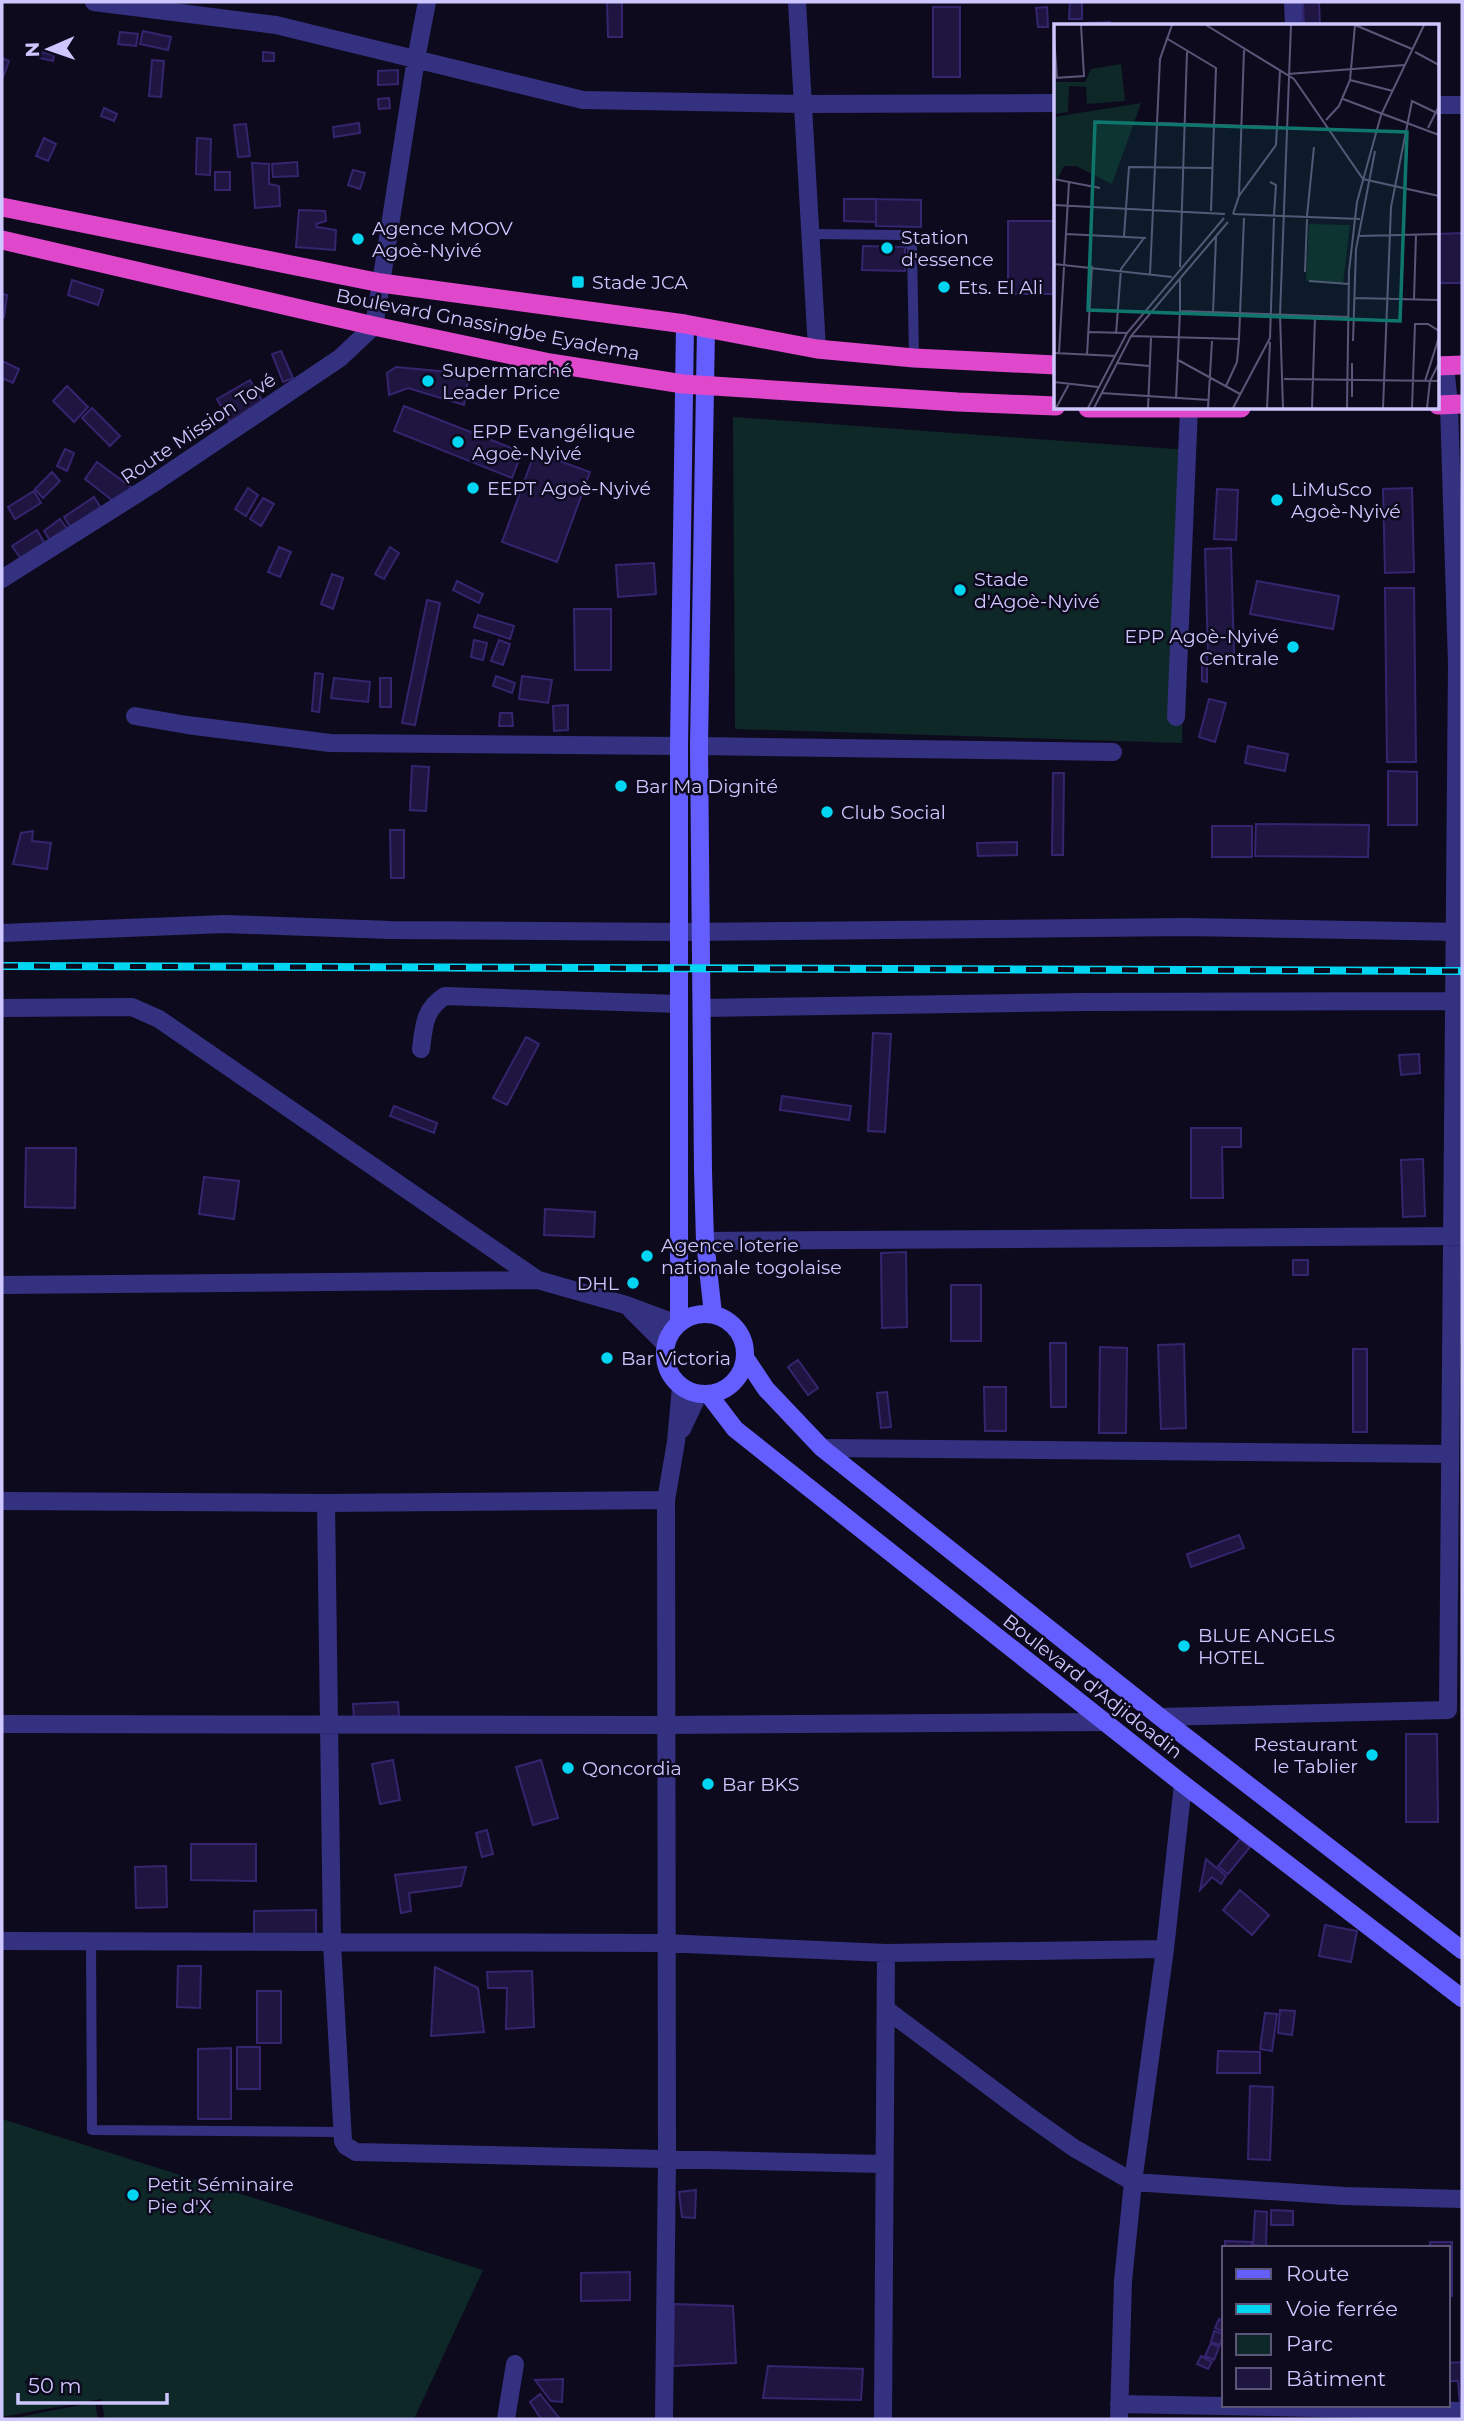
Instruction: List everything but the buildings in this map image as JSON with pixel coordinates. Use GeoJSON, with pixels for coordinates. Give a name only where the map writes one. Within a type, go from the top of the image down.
{"type":"FeatureCollection","features":[{"type":"Feature","properties":{"kind":"highway","name":"Boulevard Gnassingbe Eyadema"},"geometry":{"type":"LineString","coordinates":[[2,207],[381,283],[685,324],[817,349],[914,358],[1054,365]]}},
{"type":"Feature","properties":{"kind":"highway","name":"Boulevard Gnassingbe Eyadema"},"geometry":{"type":"LineString","coordinates":[[2,240],[374,326],[550,363],[683,384],[1054,406]]}},
{"type":"Feature","properties":{"kind":"main road"},"geometry":{"type":"LineString","coordinates":[[678,1323],[695,1314],[713,1314],[732,1322],[743,1339],[746,1359],[738,1379],[721,1392],[704,1395],[681,1387],[670,1376],[665,1360],[666,1345],[678,1323],[679,746],[685,324]]}},
{"type":"Feature","properties":{"kind":"main road"},"geometry":{"type":"LineString","coordinates":[[706,328],[699,746],[705,1241],[713,1314]]}},
{"type":"Feature","properties":{"kind":"main road","name":"Boulevard d'Adjidoadin"},"geometry":{"type":"LineString","coordinates":[[746,1359],[766,1389],[821,1448],[1160,1717],[1462,1950]]}},
{"type":"Feature","properties":{"kind":"main road","name":"Boulevard d'Adjidoadin"},"geometry":{"type":"LineString","coordinates":[[704,1395],[735,1429],[1183,1784],[1462,1998]]}},
{"type":"Feature","properties":{"kind":"street"},"geometry":{"type":"LineString","coordinates":[[94,2],[276,25],[583,100],[803,104],[1054,103]]}},
{"type":"Feature","properties":{"kind":"street"},"geometry":{"type":"LineString","coordinates":[[374,326],[415,59],[428,2]]}},
{"type":"Feature","properties":{"kind":"street"},"geometry":{"type":"LineString","coordinates":[[797,2],[817,349]]}},
{"type":"Feature","properties":{"kind":"street"},"geometry":{"type":"LineString","coordinates":[[1293,2],[1294,24]]}},
{"type":"Feature","properties":{"kind":"street"},"geometry":{"type":"LineString","coordinates":[[1440,104],[1462,105]]}},
{"type":"Feature","properties":{"kind":"street","name":"Route Mission Tové"},"geometry":{"type":"LineString","coordinates":[[2,579],[151,485],[340,358],[374,326]]}},
{"type":"Feature","properties":{"kind":"street"},"geometry":{"type":"LineString","coordinates":[[1160,1717],[1455,1710],[1450,1454],[1457,1236],[1459,664],[1449,365]]}},
{"type":"Feature","properties":{"kind":"street"},"geometry":{"type":"LineString","coordinates":[[1176,717],[1189,410]]}},
{"type":"Feature","properties":{"kind":"street"},"geometry":{"type":"LineString","coordinates":[[135,716],[330,743],[679,746]]}},
{"type":"Feature","properties":{"kind":"street"},"geometry":{"type":"LineString","coordinates":[[699,746],[1113,752]]}},
{"type":"Feature","properties":{"kind":"street"},"geometry":{"type":"LineString","coordinates":[[2,933],[225,924],[390,930],[680,932],[1187,927],[1458,932]]}},
{"type":"Feature","properties":{"kind":"street"},"geometry":{"type":"LineString","coordinates":[[421,1049],[426,1019],[434,1003],[445,996],[679,1003]]}},
{"type":"Feature","properties":{"kind":"street"},"geometry":{"type":"LineString","coordinates":[[702,1008],[1082,1002],[1458,1001]]}},
{"type":"Feature","properties":{"kind":"street"},"geometry":{"type":"LineString","coordinates":[[2,1008],[132,1007],[159,1019],[538,1280]]}},
{"type":"Feature","properties":{"kind":"street"},"geometry":{"type":"LineString","coordinates":[[705,1241],[1457,1236]]}},
{"type":"Feature","properties":{"kind":"street"},"geometry":{"type":"LineString","coordinates":[[2,1285],[538,1280],[626,1304],[678,1323]]}},
{"type":"Feature","properties":{"kind":"street"},"geometry":{"type":"LineString","coordinates":[[626,1304],[666,1345]]}},
{"type":"Feature","properties":{"kind":"street"},"geometry":{"type":"LineString","coordinates":[[664,2419],[667,2157],[666,1500],[676,1442],[681,1387]]}},
{"type":"Feature","properties":{"kind":"street"},"geometry":{"type":"LineString","coordinates":[[676,1442],[704,1395]]}},
{"type":"Feature","properties":{"kind":"street"},"geometry":{"type":"LineString","coordinates":[[821,1448],[1450,1454]]}},
{"type":"Feature","properties":{"kind":"street"},"geometry":{"type":"LineString","coordinates":[[2,1501],[326,1503],[666,1500]]}},
{"type":"Feature","properties":{"kind":"street"},"geometry":{"type":"LineString","coordinates":[[326,1503],[332,1943],[342,2132],[346,2146],[356,2152],[883,2164]]}},
{"type":"Feature","properties":{"kind":"street"},"geometry":{"type":"LineString","coordinates":[[2,1724],[665,1725],[1107,1722]]}},
{"type":"Feature","properties":{"kind":"street"},"geometry":{"type":"LineString","coordinates":[[1183,1784],[1165,1949],[1133,2182],[1123,2281],[1119,2411],[1462,2411]]}},
{"type":"Feature","properties":{"kind":"street"},"geometry":{"type":"LineString","coordinates":[[2,1941],[665,1943],[887,1953],[1165,1949]]}},
{"type":"Feature","properties":{"kind":"street"},"geometry":{"type":"LineString","coordinates":[[883,2419],[883,2164],[887,1953]]}},
{"type":"Feature","properties":{"kind":"street"},"geometry":{"type":"LineString","coordinates":[[887,2010],[1074,2148],[1133,2182],[1344,2196],[1462,2199]]}},
{"type":"Feature","properties":{"kind":"street"},"geometry":{"type":"LineString","coordinates":[[506,2419],[515,2364]]}},
{"type":"Feature","properties":{"kind":"lane"},"geometry":{"type":"LineString","coordinates":[[811,234],[901,235],[907,239],[912,248],[914,358]]}},
{"type":"Feature","properties":{"kind":"lane"},"geometry":{"type":"LineString","coordinates":[[91,1941],[92,2130],[342,2132]]}},
{"type":"Feature","properties":{"kind":"green space","name":"Stade d'Agoè-Nyivé"},"geometry":{"type":"Polygon","coordinates":[[[733,417],[1188,450],[1182,743],[735,729],[733,417]]]}},
{"type":"Feature","properties":{"kind":"green space","name":"Petit Séminaire Pie d'X"},"geometry":{"type":"Polygon","coordinates":[[[2,2119],[483,2270],[414,2419],[105,2419],[101,2399],[2,2417],[2,2119]]]}},
{"type":"Feature","properties":{"kind":"green space"},"geometry":{"type":"Polygon","coordinates":[[[95,2402],[98,2419],[10,2419],[95,2402]]]}},
{"type":"Feature","properties":{"kind":"railway"},"geometry":{"type":"LineString","coordinates":[[2,966],[1462,971]]}},
{"type":"Feature","properties":{"kind":"place","name":"Agence MOOV Agoè-Nyivé"},"geometry":{"type":"Point","coordinates":[358,239]}},
{"type":"Feature","properties":{"kind":"place","name":"Station d'essence"},"geometry":{"type":"Point","coordinates":[887,248]}},
{"type":"Feature","properties":{"kind":"place","name":"Stade JCA"},"geometry":{"type":"Point","coordinates":[578,282]}},
{"type":"Feature","properties":{"kind":"place","name":"Ets. El Ali"},"geometry":{"type":"Point","coordinates":[944,287]}},
{"type":"Feature","properties":{"kind":"place","name":"Supermarché Leader Price"},"geometry":{"type":"Point","coordinates":[428,381]}},
{"type":"Feature","properties":{"kind":"place","name":"EPP Evangélique Agoè-Nyivé"},"geometry":{"type":"Point","coordinates":[458,442]}},
{"type":"Feature","properties":{"kind":"place","name":"EEPT Agoè-Nyivé"},"geometry":{"type":"Point","coordinates":[473,488]}},
{"type":"Feature","properties":{"kind":"place","name":"LiMuSco Agoè-Nyivé"},"geometry":{"type":"Point","coordinates":[1277,500]}},
{"type":"Feature","properties":{"kind":"place","name":"Stade d'Agoè-Nyivé"},"geometry":{"type":"Point","coordinates":[960,590]}},
{"type":"Feature","properties":{"kind":"place","name":"EPP Agoè-Nyivé Centrale"},"geometry":{"type":"Point","coordinates":[1293,647]}},
{"type":"Feature","properties":{"kind":"place","name":"Bar Ma Dignité"},"geometry":{"type":"Point","coordinates":[621,786]}},
{"type":"Feature","properties":{"kind":"place","name":"Club Social"},"geometry":{"type":"Point","coordinates":[827,812]}},
{"type":"Feature","properties":{"kind":"place","name":"Agence loterie nationale togolaise"},"geometry":{"type":"Point","coordinates":[647,1256]}},
{"type":"Feature","properties":{"kind":"place","name":"DHL"},"geometry":{"type":"Point","coordinates":[633,1283]}},
{"type":"Feature","properties":{"kind":"place","name":"Bar Victoria"},"geometry":{"type":"Point","coordinates":[607,1358]}},
{"type":"Feature","properties":{"kind":"place","name":"BLUE ANGELS HOTEL"},"geometry":{"type":"Point","coordinates":[1184,1646]}},
{"type":"Feature","properties":{"kind":"place","name":"Restaurant le Tablier"},"geometry":{"type":"Point","coordinates":[1372,1755]}},
{"type":"Feature","properties":{"kind":"place","name":"Qoncordia"},"geometry":{"type":"Point","coordinates":[568,1768]}},
{"type":"Feature","properties":{"kind":"place","name":"Bar BKS"},"geometry":{"type":"Point","coordinates":[708,1784]}},
{"type":"Feature","properties":{"kind":"place","name":"Petit Séminaire Pie d'X"},"geometry":{"type":"Point","coordinates":[133,2195]}}]}
